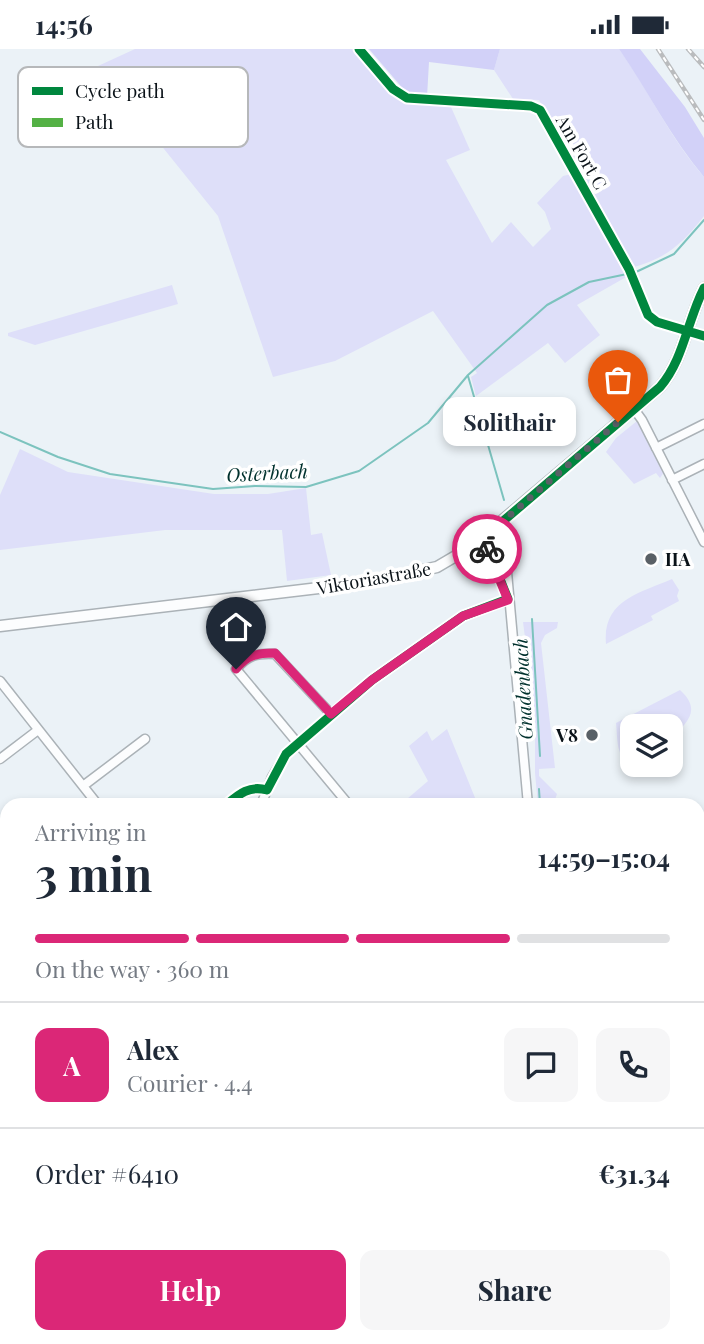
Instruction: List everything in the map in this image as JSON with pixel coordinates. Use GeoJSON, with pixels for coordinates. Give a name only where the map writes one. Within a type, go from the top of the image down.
{"type":"FeatureCollection","features":[{"type":"Feature","properties":{"kind":"main road","name":"Viktoriastraße"},"geometry":{"type":"LineString","coordinates":[[0,626],[369,582],[438,567],[481,540],[668,379],[676,363],[690,317],[704,288]]}},
{"type":"Feature","properties":{"kind":"street","name":"Am Fort C"},"geometry":{"type":"LineString","coordinates":[[359,49],[393,89],[407,99],[531,106],[540,110],[630,272],[650,318],[704,336]]}},
{"type":"Feature","properties":{"kind":"street"},"geometry":{"type":"LineString","coordinates":[[634,409],[704,542]]}},
{"type":"Feature","properties":{"kind":"street"},"geometry":{"type":"LineString","coordinates":[[656,448],[704,423]]}},
{"type":"Feature","properties":{"kind":"street"},"geometry":{"type":"LineString","coordinates":[[672,480],[704,464]]}},
{"type":"Feature","properties":{"kind":"street"},"geometry":{"type":"LineString","coordinates":[[495,527],[505,550],[527,798]]}},
{"type":"Feature","properties":{"kind":"street"},"geometry":{"type":"LineString","coordinates":[[481,540],[491,554],[508,600]]}},
{"type":"Feature","properties":{"kind":"street"},"geometry":{"type":"LineString","coordinates":[[264,798],[279,764],[298,743],[372,680],[463,616],[508,600]]}},
{"type":"Feature","properties":{"kind":"street"},"geometry":{"type":"LineString","coordinates":[[331,714],[275,653],[259,653],[245,658],[236,669],[343,798]]}},
{"type":"Feature","properties":{"kind":"street"},"geometry":{"type":"LineString","coordinates":[[0,681],[92,798]]}},
{"type":"Feature","properties":{"kind":"street"},"geometry":{"type":"LineString","coordinates":[[0,759],[38,730]]}},
{"type":"Feature","properties":{"kind":"street"},"geometry":{"type":"LineString","coordinates":[[83,786],[145,739]]}},
{"type":"Feature","properties":{"kind":"street"},"geometry":{"type":"LineString","coordinates":[[234,798],[249,789],[267,790]]}},
{"type":"Feature","properties":{"kind":"shaded area"},"geometry":{"type":"Polygon","coordinates":[[[135,49],[355,49],[402,101],[451,107],[470,150],[446,160],[492,243],[511,222],[533,247],[551,229],[545,212],[537,203],[563,176],[572,174],[628,276],[577,305],[600,335],[565,363],[548,343],[476,396],[471,377],[477,373],[433,311],[335,361],[273,377],[218,216],[162,147],[248,147],[248,67],[98,66],[135,49]]]}},
{"type":"Feature","properties":{"kind":"shaded area"},"geometry":{"type":"Polygon","coordinates":[[[369,49],[500,49],[494,70],[429,62],[427,97],[405,91],[369,49]]]}},
{"type":"Feature","properties":{"kind":"shaded area"},"geometry":{"type":"Polygon","coordinates":[[[500,49],[619,49],[704,177],[704,216],[681,242],[656,259],[634,267],[539,100],[513,99],[494,70],[500,49]]]}},
{"type":"Feature","properties":{"kind":"shaded area"},"geometry":{"type":"Polygon","coordinates":[[[619,49],[640,49],[685,107],[704,138],[704,177],[681,146],[619,49]]]}},
{"type":"Feature","properties":{"kind":"shaded area"},"geometry":{"type":"Polygon","coordinates":[[[172,285],[178,304],[35,345],[8,336],[8,333],[172,285]]]}},
{"type":"Feature","properties":{"kind":"shaded area"},"geometry":{"type":"Polygon","coordinates":[[[637,421],[664,472],[660,478],[656,473],[634,484],[606,452],[616,438],[637,421]]]}},
{"type":"Feature","properties":{"kind":"shaded area"},"geometry":{"type":"Polygon","coordinates":[[[20,449],[68,472],[214,494],[268,494],[306,488],[311,535],[322,533],[331,575],[287,581],[282,530],[165,530],[0,550],[0,495],[20,449]]]}},
{"type":"Feature","properties":{"kind":"shaded area"},"geometry":{"type":"Polygon","coordinates":[[[672,579],[679,590],[679,601],[651,616],[653,620],[606,644],[606,629],[617,608],[636,594],[672,579]]]}},
{"type":"Feature","properties":{"kind":"shaded area"},"geometry":{"type":"Polygon","coordinates":[[[523,622],[558,622],[557,628],[545,635],[541,643],[555,768],[539,769],[539,776],[557,794],[556,798],[537,798],[535,715],[523,622]]]}},
{"type":"Feature","properties":{"kind":"shaded area"},"geometry":{"type":"Polygon","coordinates":[[[680,690],[687,697],[691,711],[683,725],[683,714],[633,714],[680,690]]]}},
{"type":"Feature","properties":{"kind":"shaded area"},"geometry":{"type":"Polygon","coordinates":[[[620,721],[620,752],[618,747],[616,723],[620,721]]]}},
{"type":"Feature","properties":{"kind":"shaded area"},"geometry":{"type":"Polygon","coordinates":[[[447,729],[475,798],[408,798],[428,781],[409,746],[427,731],[432,741],[447,729]]]}},
{"type":"Feature","properties":{"kind":"waterway","name":"Osterbach"},"geometry":{"type":"LineString","coordinates":[[636,272],[674,254],[704,220]]}},
{"type":"Feature","properties":{"kind":"waterway","name":"Osterbach"},"geometry":{"type":"LineString","coordinates":[[0,432],[58,457],[110,474],[213,489],[306,487],[359,471],[428,423],[468,375],[547,305],[589,282],[627,274]]}},
{"type":"Feature","properties":{"kind":"waterway","name":"Gnadenbach"},"geometry":{"type":"LineString","coordinates":[[468,376],[504,500]]}},
{"type":"Feature","properties":{"kind":"waterway","name":"Gnadenbach"},"geometry":{"type":"LineString","coordinates":[[532,619],[540,756]]}},
{"type":"Feature","properties":{"kind":"waterway","name":"Gnadenbach"},"geometry":{"type":"LineString","coordinates":[[539,789],[540,798]]}},
{"type":"Feature","properties":{"kind":"railway"},"geometry":{"type":"LineString","coordinates":[[658,49],[704,120]]}},
{"type":"Feature","properties":{"kind":"railway"},"geometry":{"type":"LineString","coordinates":[[688,49],[704,67]]}},
{"type":"Feature","properties":{"kind":"cycle path"},"geometry":{"type":"LineString","coordinates":[[359,49],[393,89],[407,98],[531,106],[540,110],[629,269],[648,315],[657,322],[704,336]]}},
{"type":"Feature","properties":{"kind":"cycle path"},"geometry":{"type":"LineString","coordinates":[[508,599],[490,554],[481,540],[660,387],[675,364],[704,288]]}},
{"type":"Feature","properties":{"kind":"cycle path"},"geometry":{"type":"LineString","coordinates":[[235,798],[250,790],[267,790],[286,754],[372,680],[463,616],[508,599]]}},
{"type":"Feature","properties":{"kind":"way so far"},"geometry":{"type":"LineString","coordinates":[[487,549],[481,540],[618,422]]}},
{"type":"Feature","properties":{"kind":"place","name":"Solithair"},"geometry":{"type":"Point","coordinates":[618,422]}},
{"type":"Feature","properties":{"kind":"place","name":"IIA"},"geometry":{"type":"Point","coordinates":[651,559]}},
{"type":"Feature","properties":{"kind":"place","name":"V8"},"geometry":{"type":"Point","coordinates":[592,735]}},
{"type":"Feature","properties":{"kind":"route"},"geometry":{"type":"LineString","coordinates":[[236,669],[245,658],[259,653],[275,653],[331,714],[372,680],[463,616],[508,600],[487,549]]}}]}
